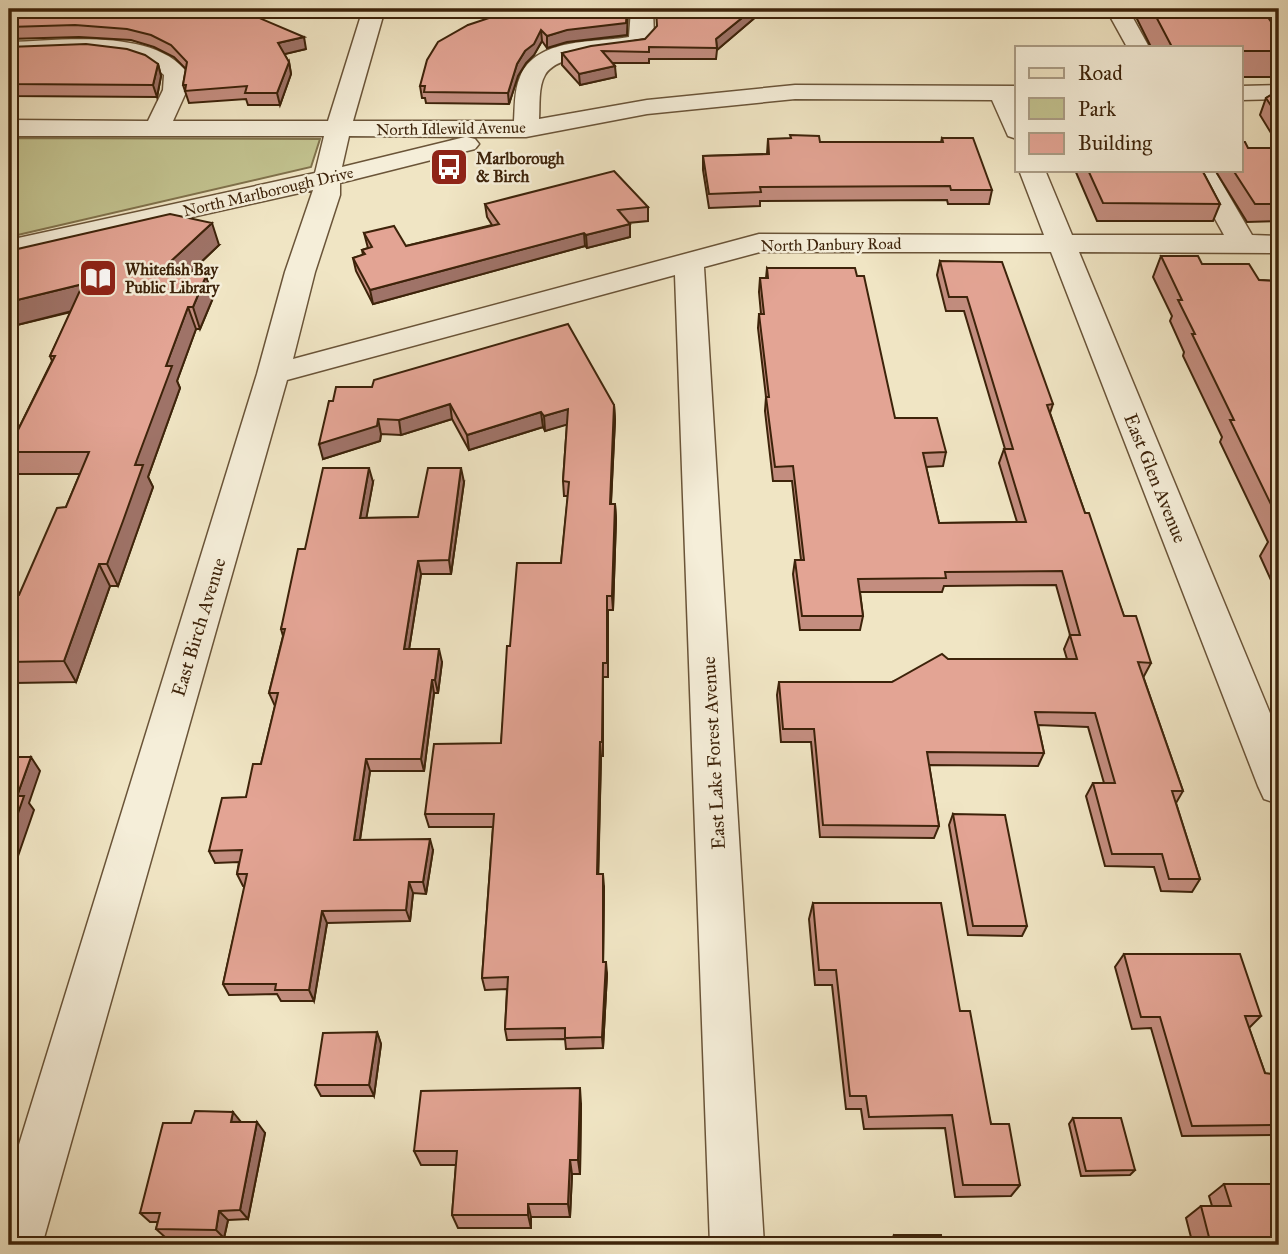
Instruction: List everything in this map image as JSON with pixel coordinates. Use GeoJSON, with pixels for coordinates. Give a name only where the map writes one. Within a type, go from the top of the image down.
{"type":"FeatureCollection","features":[{"type":"Feature","properties":{"kind":"street","name":"East Birch Avenue"},"geometry":{"type":"LineString","coordinates":[[15,1245],[273,374],[299,272],[330,178],[330,162],[374,9]]}},
{"type":"Feature","properties":{"kind":"street"},"geometry":{"type":"LineString","coordinates":[[526,129],[532,75],[541,64],[558,55],[580,49],[637,43],[642,37],[642,9]]}},
{"type":"Feature","properties":{"kind":"street"},"geometry":{"type":"LineString","coordinates":[[1117,9],[1137,46]]}},
{"type":"Feature","properties":{"kind":"street"},"geometry":{"type":"LineString","coordinates":[[9,49],[121,49],[152,55],[167,64],[176,74],[176,90],[156,130]]}},
{"type":"Feature","properties":{"kind":"street","name":"North Idlewild Avenue"},"geometry":{"type":"LineString","coordinates":[[9,128],[526,129],[646,107],[795,92],[1010,93]]}},
{"type":"Feature","properties":{"kind":"street"},"geometry":{"type":"LineString","coordinates":[[1010,93],[1015,120]]}},
{"type":"Feature","properties":{"kind":"street"},"geometry":{"type":"LineString","coordinates":[[1242,93],[1279,93]]}},
{"type":"Feature","properties":{"kind":"street"},"geometry":{"type":"LineString","coordinates":[[393,129],[432,133],[463,144]]}},
{"type":"Feature","properties":{"kind":"street","name":"North Marlborough Drive"},"geometry":{"type":"LineString","coordinates":[[9,250],[330,178],[526,129]]}},
{"type":"Feature","properties":{"kind":"street","name":"East Glen Avenue"},"geometry":{"type":"LineString","coordinates":[[1033,172],[1279,786]]}},
{"type":"Feature","properties":{"kind":"street"},"geometry":{"type":"LineString","coordinates":[[1202,172],[1243,244]]}},
{"type":"Feature","properties":{"kind":"street"},"geometry":{"type":"LineString","coordinates":[[264,192],[292,195],[302,200],[315,226]]}},
{"type":"Feature","properties":{"kind":"street","name":"North Danbury Road"},"geometry":{"type":"LineString","coordinates":[[273,374],[759,243],[1279,244]]}},
{"type":"Feature","properties":{"kind":"street","name":"East Lake Forest Avenue"},"geometry":{"type":"LineString","coordinates":[[689,261],[737,1245]]}},
{"type":"Feature","properties":{"kind":"green space"},"geometry":{"type":"Polygon","coordinates":[[[9,138],[320,139],[311,167],[9,237],[9,138]]]}},
{"type":"Feature","properties":{"kind":"building"},"geometry":{"type":"Polygon","coordinates":[[[9,9],[238,9],[304,37],[278,43],[289,62],[277,93],[245,93],[247,86],[185,91],[186,85],[183,85],[187,62],[171,45],[151,35],[127,29],[75,25],[9,27],[9,9]]]}},
{"type":"Feature","properties":{"kind":"building"},"geometry":{"type":"Polygon","coordinates":[[[516,9],[627,9],[626,23],[567,30],[547,36],[541,30],[534,44],[525,51],[517,64],[508,93],[424,92],[425,86],[420,86],[427,60],[438,42],[468,25],[516,9]]]}},
{"type":"Feature","properties":{"kind":"building"},"geometry":{"type":"Polygon","coordinates":[[[656,9],[753,9],[716,39],[717,48],[649,47],[649,52],[602,51],[615,66],[579,74],[562,53],[645,39],[657,26],[656,9]]]}},
{"type":"Feature","properties":{"kind":"building"},"geometry":{"type":"Polygon","coordinates":[[[1152,9],[1262,9],[1279,33],[1279,51],[1242,51],[1242,46],[1171,46],[1152,9]]]}},
{"type":"Feature","properties":{"kind":"building"},"geometry":{"type":"Polygon","coordinates":[[[86,44],[127,49],[145,55],[158,64],[153,85],[9,84],[9,47],[86,44]]]}},
{"type":"Feature","properties":{"kind":"building"},"geometry":{"type":"Polygon","coordinates":[[[1279,90],[1279,118],[1266,98],[1279,90]]]}},
{"type":"Feature","properties":{"kind":"building"},"geometry":{"type":"Polygon","coordinates":[[[790,135],[819,136],[820,142],[943,142],[942,138],[973,138],[992,190],[951,190],[950,186],[760,187],[761,192],[709,194],[703,156],[769,154],[768,139],[791,138],[790,135]]]}},
{"type":"Feature","properties":{"kind":"building"},"geometry":{"type":"Polygon","coordinates":[[[1242,142],[1245,142],[1248,148],[1279,148],[1279,204],[1255,204],[1234,172],[1242,172],[1242,142]]]}},
{"type":"Feature","properties":{"kind":"building"},"geometry":{"type":"Polygon","coordinates":[[[614,171],[648,207],[618,210],[630,224],[586,235],[584,233],[370,290],[353,258],[365,254],[362,250],[372,247],[364,233],[394,226],[406,246],[499,224],[485,204],[614,171]]]}},
{"type":"Feature","properties":{"kind":"building"},"geometry":{"type":"Polygon","coordinates":[[[1089,172],[1203,172],[1220,204],[1103,203],[1089,172]]]}},
{"type":"Feature","properties":{"kind":"building"},"geometry":{"type":"Polygon","coordinates":[[[170,214],[212,223],[156,275],[206,276],[193,307],[188,307],[166,366],[172,366],[135,465],[143,465],[123,521],[107,564],[99,564],[64,661],[9,662],[9,636],[12,626],[9,626],[9,596],[19,595],[57,508],[66,507],[89,452],[9,452],[55,356],[50,356],[83,284],[9,302],[9,245],[11,244],[13,250],[170,214]]]}},
{"type":"Feature","properties":{"kind":"building"},"geometry":{"type":"Polygon","coordinates":[[[1161,256],[1198,256],[1202,264],[1249,264],[1259,280],[1279,281],[1279,521],[1230,420],[1234,420],[1192,334],[1195,334],[1178,300],[1182,300],[1161,256]]]}},
{"type":"Feature","properties":{"kind":"building"},"geometry":{"type":"Polygon","coordinates":[[[940,261],[1002,262],[1053,404],[1047,405],[1085,513],[1089,513],[1124,616],[1136,616],[1151,663],[1138,662],[1183,791],[1172,791],[1200,879],[1169,879],[1162,854],[1112,854],[1093,783],[1115,783],[1095,713],[1035,712],[1044,753],[927,752],[939,826],[823,825],[814,729],[783,729],[779,682],[892,682],[942,654],[948,659],[1077,659],[1070,635],[1080,635],[1062,571],[945,572],[946,578],[858,579],[863,616],[802,616],[795,560],[804,560],[793,466],[775,467],[766,397],[769,397],[759,314],[764,314],[760,278],[768,278],[767,268],[855,268],[857,276],[864,276],[895,418],[937,418],[946,452],[923,453],[939,523],[1026,522],[1004,449],[1013,449],[967,297],[949,297],[940,261]]]}},
{"type":"Feature","properties":{"kind":"building"},"geometry":{"type":"Polygon","coordinates":[[[568,324],[614,405],[610,504],[615,504],[612,596],[607,596],[607,663],[603,663],[600,742],[597,874],[603,874],[603,962],[606,962],[602,1037],[565,1038],[565,1028],[505,1029],[508,977],[482,978],[494,814],[425,814],[434,744],[501,743],[507,646],[510,646],[517,563],[561,563],[569,482],[563,481],[568,409],[544,416],[541,412],[467,435],[450,404],[399,420],[378,419],[377,426],[319,444],[329,401],[333,401],[336,387],[372,387],[374,380],[568,324]]]}},
{"type":"Feature","properties":{"kind":"building"},"geometry":{"type":"Polygon","coordinates":[[[323,468],[369,468],[360,518],[418,517],[428,468],[461,468],[449,560],[418,561],[404,649],[439,649],[421,759],[366,759],[354,840],[430,839],[423,882],[409,882],[406,910],[322,911],[309,990],[275,990],[276,984],[223,984],[247,874],[237,874],[242,850],[209,851],[222,798],[246,797],[253,764],[261,764],[278,693],[269,693],[285,629],[281,629],[298,549],[305,549],[323,468]]]}},
{"type":"Feature","properties":{"kind":"building"},"geometry":{"type":"Polygon","coordinates":[[[1272,535],[1279,535],[1279,552],[1272,535]]]}},
{"type":"Feature","properties":{"kind":"building"},"geometry":{"type":"Polygon","coordinates":[[[9,757],[31,757],[17,796],[24,796],[9,839],[9,757]]]}},
{"type":"Feature","properties":{"kind":"building"},"geometry":{"type":"Polygon","coordinates":[[[953,814],[1005,815],[1027,926],[973,926],[953,814]]]}},
{"type":"Feature","properties":{"kind":"building"},"geometry":{"type":"Polygon","coordinates":[[[813,903],[941,903],[960,1011],[970,1011],[991,1124],[1009,1124],[1020,1185],[963,1185],[952,1115],[869,1117],[866,1096],[850,1096],[836,970],[819,970],[813,903]]]}},
{"type":"Feature","properties":{"kind":"building"},"geometry":{"type":"Polygon","coordinates":[[[1124,954],[1240,954],[1261,1016],[1245,1016],[1265,1073],[1272,1074],[1279,1098],[1279,1125],[1192,1126],[1160,1017],[1141,1017],[1124,954]]]}},
{"type":"Feature","properties":{"kind":"building"},"geometry":{"type":"Polygon","coordinates":[[[377,1032],[369,1085],[315,1085],[323,1033],[377,1032]]]}},
{"type":"Feature","properties":{"kind":"building"},"geometry":{"type":"Polygon","coordinates":[[[580,1088],[578,1160],[570,1160],[568,1204],[528,1204],[528,1215],[452,1215],[457,1151],[414,1151],[421,1091],[580,1088]]]}},
{"type":"Feature","properties":{"kind":"building"},"geometry":{"type":"Polygon","coordinates":[[[195,1111],[233,1112],[231,1122],[257,1122],[240,1210],[219,1211],[216,1230],[156,1229],[160,1213],[140,1213],[163,1123],[191,1123],[195,1111]]]}},
{"type":"Feature","properties":{"kind":"building"},"geometry":{"type":"Polygon","coordinates":[[[1073,1118],[1121,1118],[1135,1170],[1086,1171],[1073,1118]]]}},
{"type":"Feature","properties":{"kind":"building"},"geometry":{"type":"Polygon","coordinates":[[[1224,1184],[1279,1184],[1279,1245],[1211,1245],[1201,1206],[1231,1206],[1224,1184]]]}},
{"type":"Feature","properties":{"kind":"building"},"geometry":{"type":"Polygon","coordinates":[[[894,1235],[941,1235],[942,1245],[895,1245],[894,1235]]]}},
{"type":"Feature","properties":{"kind":"place","name":"Marlborough & Birch"},"geometry":{"type":"Point","coordinates":[449,167]}},
{"type":"Feature","properties":{"kind":"place","name":"Whitefish Bay Public Library"},"geometry":{"type":"Point","coordinates":[98,278]}}]}
